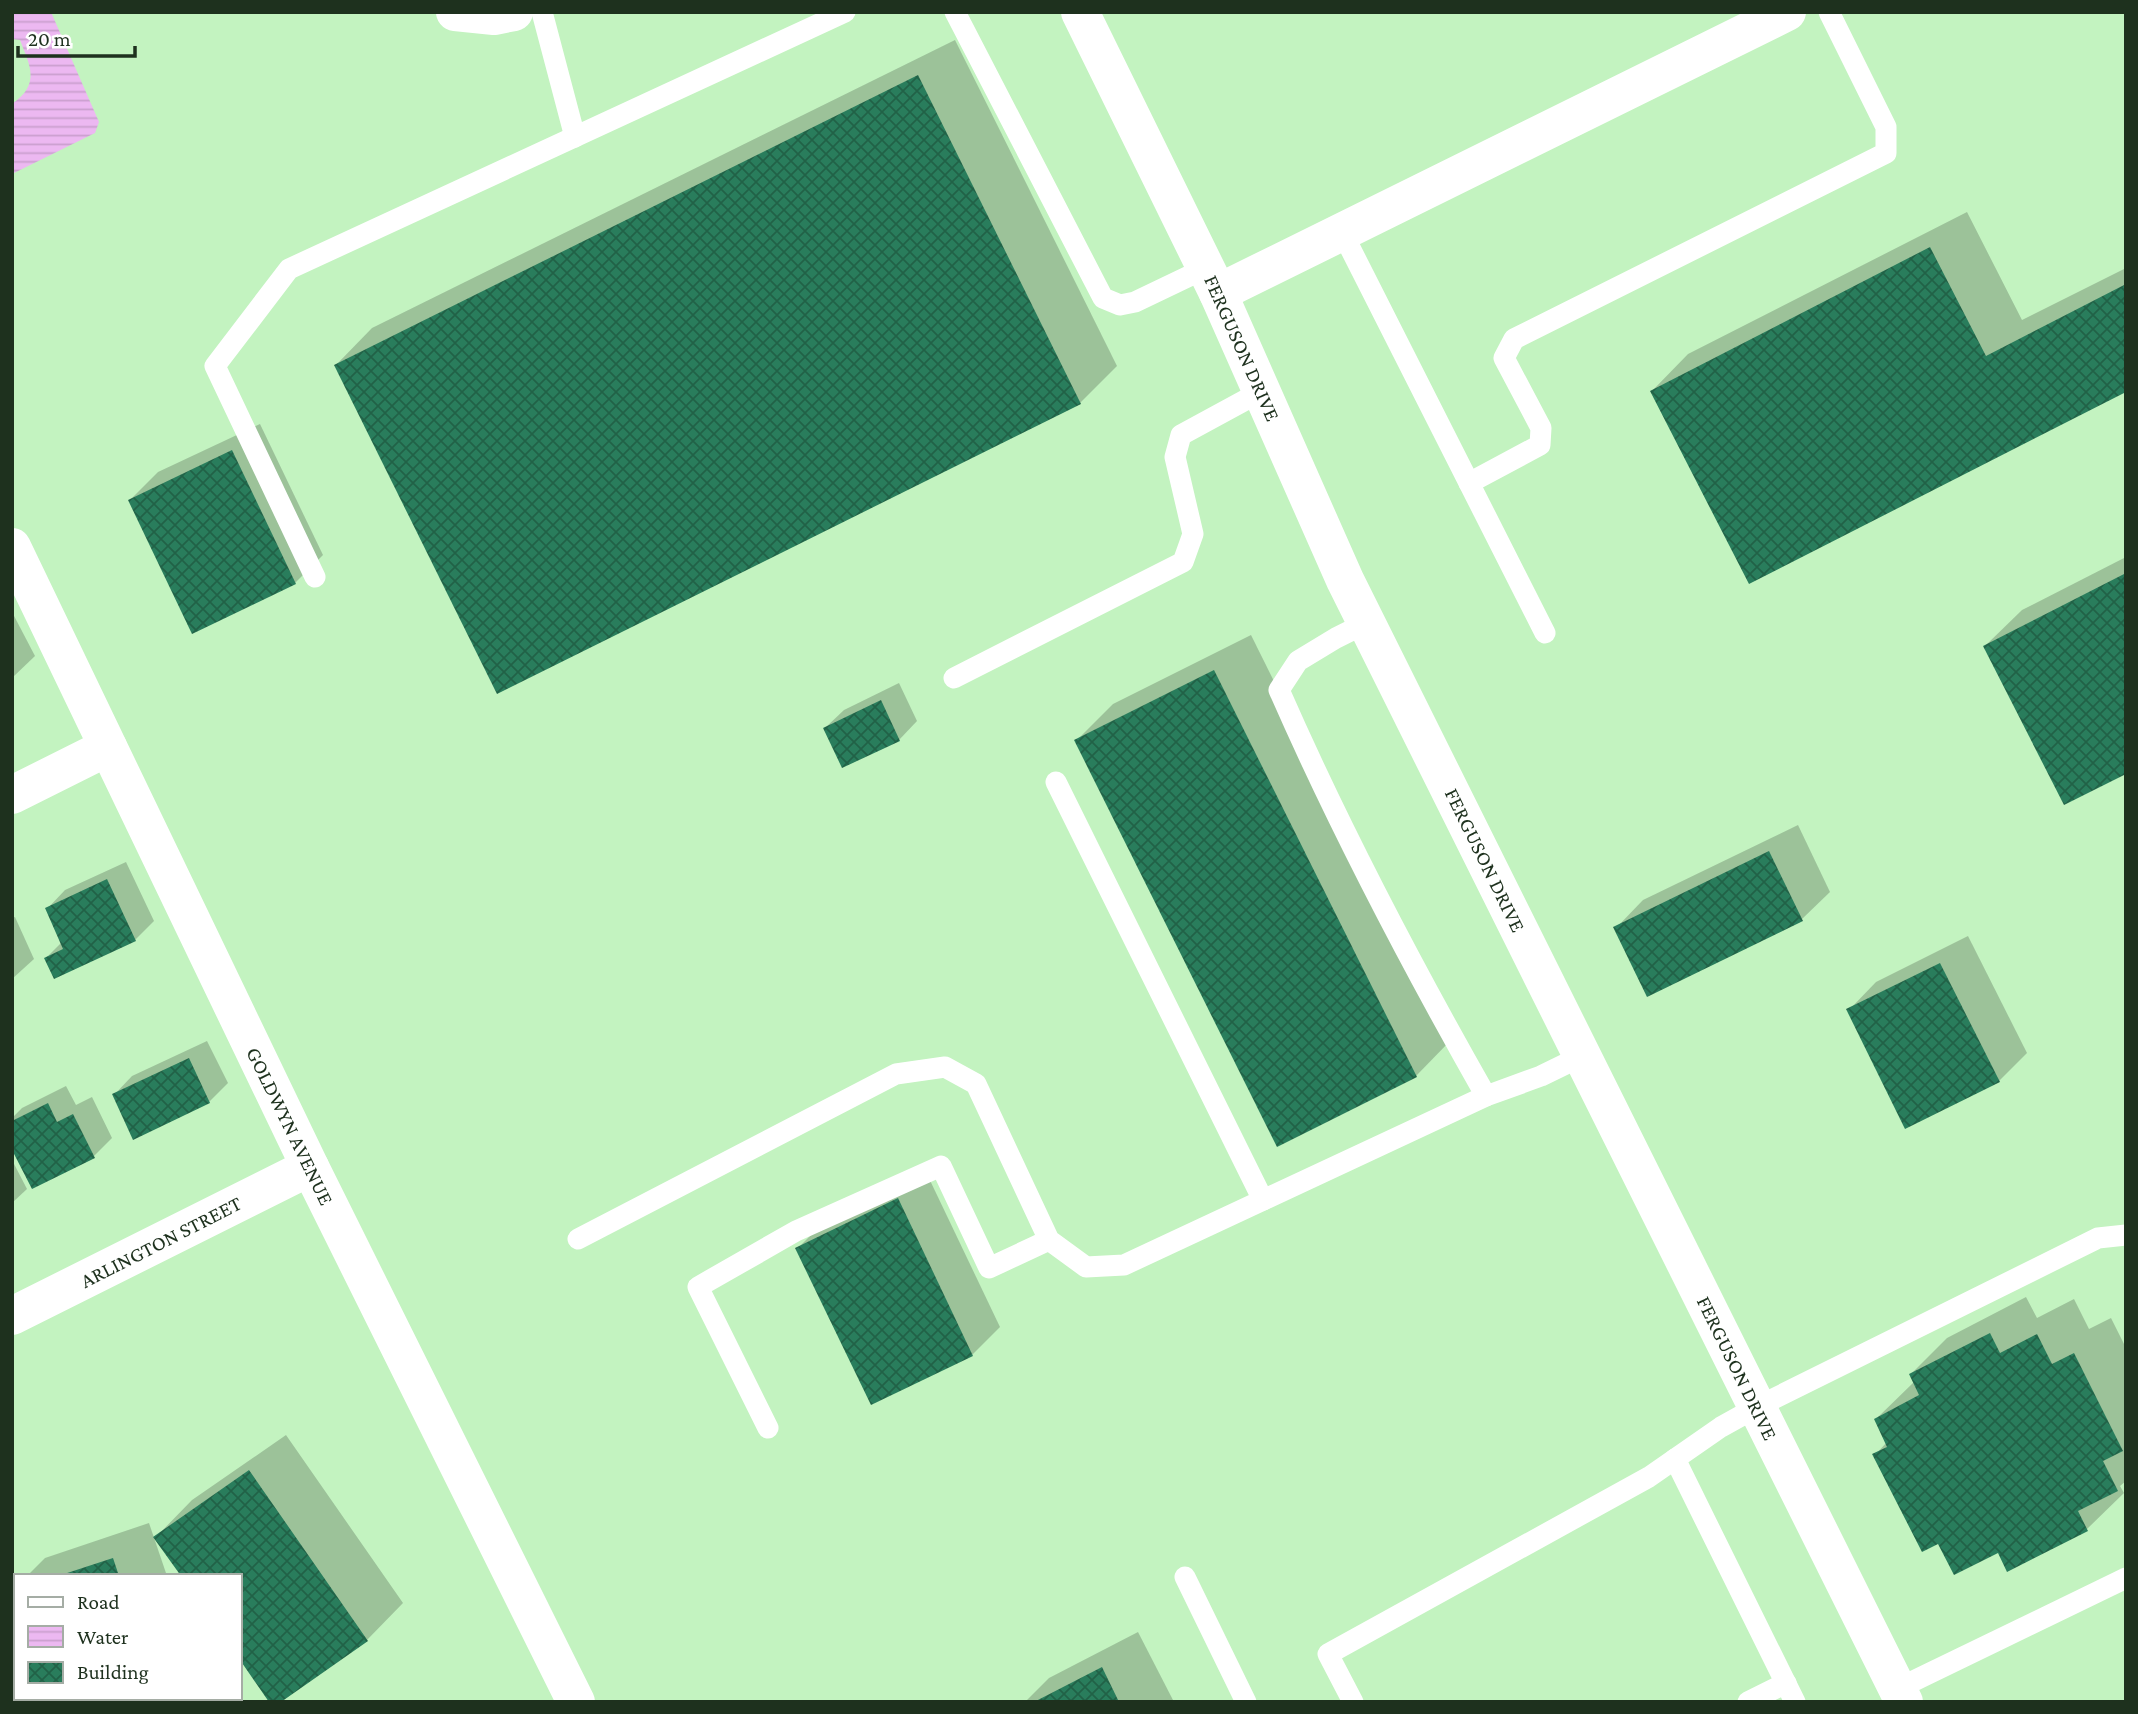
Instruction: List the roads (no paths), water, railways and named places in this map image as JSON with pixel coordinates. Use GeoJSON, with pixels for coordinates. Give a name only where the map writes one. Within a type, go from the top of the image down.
{"type":"FeatureCollection","features":[{"type":"Feature","properties":{"kind":"street"},"geometry":{"type":"LineString","coordinates":[[457,13],[494,16],[514,12]]}},
{"type":"Feature","properties":{"kind":"street","name":"FERGUSON DRIVE"},"geometry":{"type":"LineString","coordinates":[[1080,12],[1212,281],[1345,580],[1901,1695]]}},
{"type":"Feature","properties":{"kind":"street"},"geometry":{"type":"LineString","coordinates":[[1212,281],[1342,232],[1787,12]]}},
{"type":"Feature","properties":{"kind":"street","name":"GOLDWYN AVENUE"},"geometry":{"type":"LineString","coordinates":[[12,547],[310,1167],[576,1702]]}},
{"type":"Feature","properties":{"kind":"street"},"geometry":{"type":"LineString","coordinates":[[12,795],[108,747]]}},
{"type":"Feature","properties":{"kind":"street","name":"ARLINGTON STREET"},"geometry":{"type":"LineString","coordinates":[[12,1317],[310,1167]]}},
{"type":"Feature","properties":{"kind":"lane"},"geometry":{"type":"LineString","coordinates":[[542,12],[575,137]]}},
{"type":"Feature","properties":{"kind":"lane"},"geometry":{"type":"LineString","coordinates":[[314,577],[215,366],[289,269],[845,12]]}},
{"type":"Feature","properties":{"kind":"lane"},"geometry":{"type":"LineString","coordinates":[[955,12],[1103,298],[1120,305],[1212,281]]}},
{"type":"Feature","properties":{"kind":"lane"},"geometry":{"type":"LineString","coordinates":[[1469,483],[1540,445],[1541,428],[1504,358],[1514,339],[1886,153],[1886,127],[1829,12]]}},
{"type":"Feature","properties":{"kind":"lane"},"geometry":{"type":"LineString","coordinates":[[1342,232],[1545,633]]}},
{"type":"Feature","properties":{"kind":"lane"},"geometry":{"type":"LineString","coordinates":[[954,678],[1183,562],[1193,534],[1175,457],[1181,435],[1262,391]]}},
{"type":"Feature","properties":{"kind":"lane"},"geometry":{"type":"LineString","coordinates":[[1366,623],[1298,661],[1279,690],[1301,741],[1417,975],[1486,1096]]}},
{"type":"Feature","properties":{"kind":"lane"},"geometry":{"type":"LineString","coordinates":[[1056,782],[1263,1200]]}},
{"type":"Feature","properties":{"kind":"lane"},"geometry":{"type":"LineString","coordinates":[[578,1239],[896,1074],[945,1067],[976,1084],[1049,1240],[1086,1267],[1124,1265],[1486,1096],[1541,1076],[1582,1056]]}},
{"type":"Feature","properties":{"kind":"lane"},"geometry":{"type":"LineString","coordinates":[[768,1428],[698,1287],[796,1231],[941,1166],[989,1268],[1049,1240]]}},
{"type":"Feature","properties":{"kind":"lane"},"geometry":{"type":"LineString","coordinates":[[1353,1702],[1328,1654],[1649,1477],[1721,1427],[1757,1407],[2098,1238],[2126,1234]]}},
{"type":"Feature","properties":{"kind":"lane"},"geometry":{"type":"LineString","coordinates":[[1675,1460],[1790,1692],[1748,1702]]}},
{"type":"Feature","properties":{"kind":"lane"},"geometry":{"type":"LineString","coordinates":[[1185,1577],[1246,1702]]}},
{"type":"Feature","properties":{"kind":"lane"},"geometry":{"type":"LineString","coordinates":[[1901,1695],[2126,1578]]}},
{"type":"Feature","properties":{"kind":"water"},"geometry":{"type":"Polygon","coordinates":[[[12,12],[51,12],[99,122],[95,133],[12,174],[12,104],[27,89],[31,74],[20,40],[12,39],[12,12]]]}}]}
